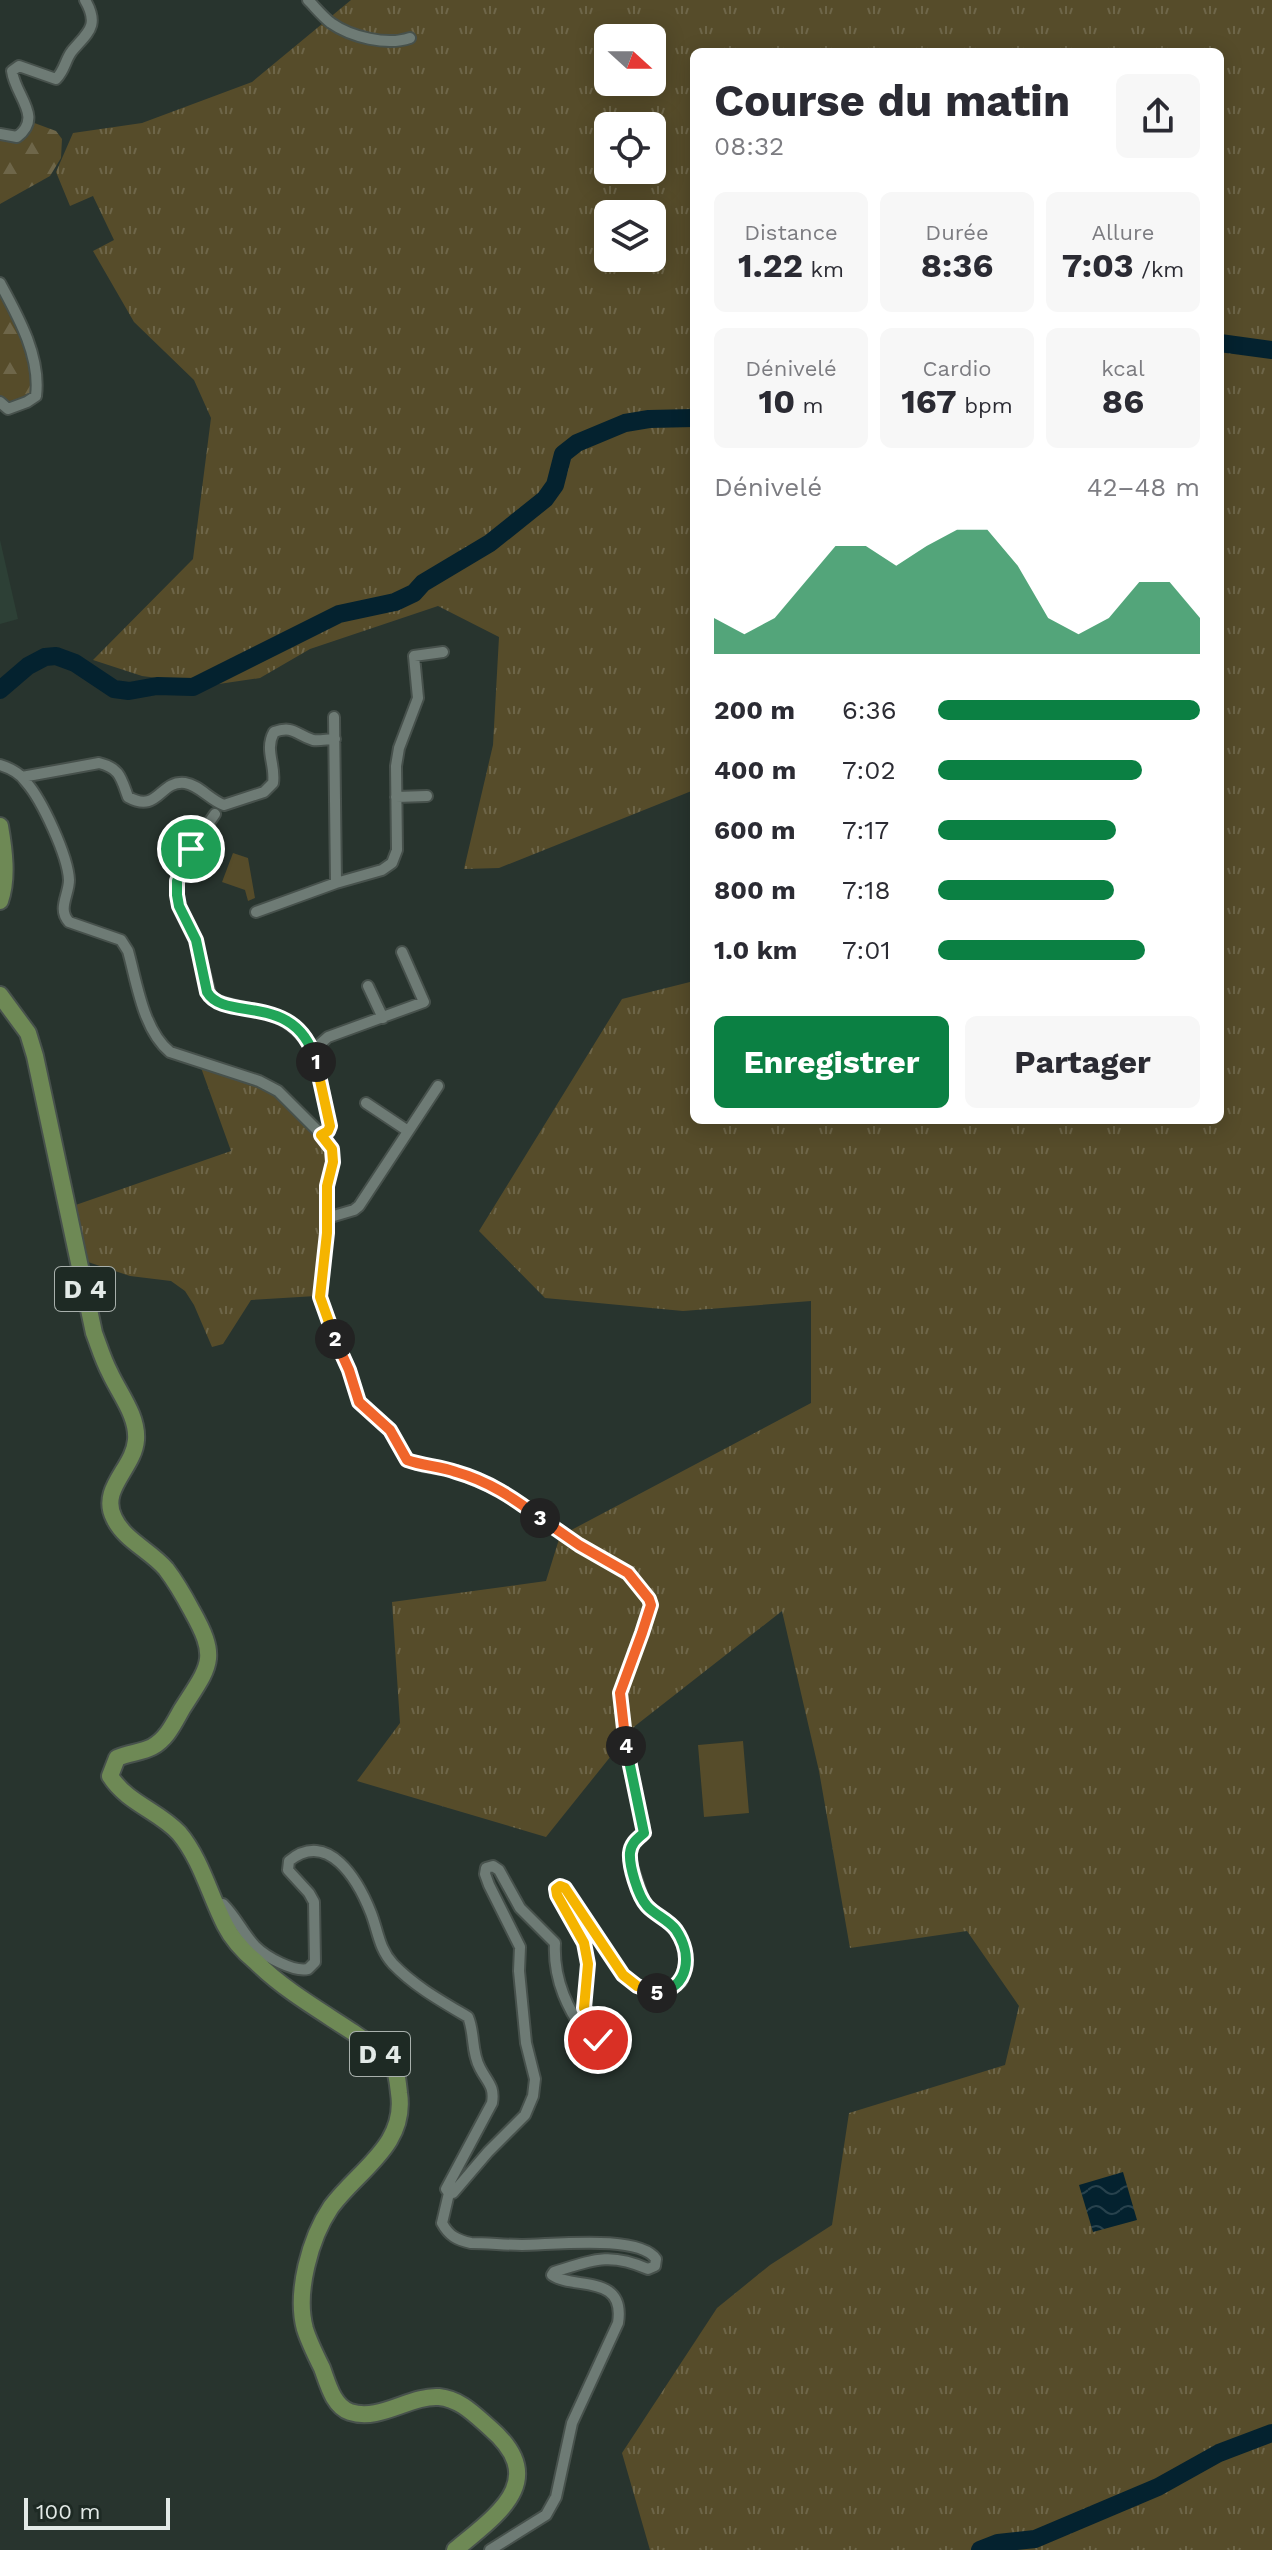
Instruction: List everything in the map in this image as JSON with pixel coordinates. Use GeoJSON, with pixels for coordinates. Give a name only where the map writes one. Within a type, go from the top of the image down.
{"type":"FeatureCollection","features":[{"type":"Feature","properties":{"kind":"main road"},"geometry":{"type":"LineString","coordinates":[[0,826],[4,890],[0,901]]}},
{"type":"Feature","properties":{"kind":"main road","name":"D 4"},"geometry":{"type":"LineString","coordinates":[[0,995],[28,1033],[94,1333],[108,1370],[135,1422],[133,1453],[111,1492],[110,1506],[114,1519],[123,1532],[164,1567],[176,1583],[206,1634],[210,1650],[204,1674],[167,1735],[151,1748],[117,1758],[110,1776],[128,1796],[178,1832],[188,1846],[225,1927],[257,1964],[392,2063],[398,2081],[400,2117],[390,2142],[344,2193],[321,2227],[308,2268],[302,2309],[305,2329],[336,2403],[348,2412],[365,2414],[435,2397],[452,2400],[467,2408],[502,2438],[513,2454],[517,2471],[504,2508],[455,2550]]}},
{"type":"Feature","properties":{"kind":"street"},"geometry":{"type":"LineString","coordinates":[[0,134],[17,137],[24,132],[29,121],[29,109],[17,90],[12,71],[19,66],[56,79],[65,71],[70,53],[89,35],[91,14],[85,0]]}},
{"type":"Feature","properties":{"kind":"street"},"geometry":{"type":"LineString","coordinates":[[308,0],[331,23],[355,33],[381,41],[410,38]]}},
{"type":"Feature","properties":{"kind":"street"},"geometry":{"type":"LineString","coordinates":[[0,283],[30,348],[38,381],[36,396],[27,402],[8,409],[0,402]]}},
{"type":"Feature","properties":{"kind":"street"},"geometry":{"type":"LineString","coordinates":[[256,912],[382,870],[392,863],[397,850],[396,766],[399,748],[418,698],[414,656],[443,652]]}},
{"type":"Feature","properties":{"kind":"street"},"geometry":{"type":"LineString","coordinates":[[334,717],[336,883]]}},
{"type":"Feature","properties":{"kind":"street"},"geometry":{"type":"LineString","coordinates":[[22,777],[99,763],[112,766],[128,797],[139,803],[181,783],[189,784],[224,805],[264,792],[273,783],[269,740],[274,732],[284,729],[299,731],[314,740],[335,739]]}},
{"type":"Feature","properties":{"kind":"street"},"geometry":{"type":"LineString","coordinates":[[0,765],[28,783],[59,842],[69,882],[63,905],[65,918],[121,940],[128,951],[151,1028],[160,1045],[170,1052],[259,1081],[278,1091],[294,1104],[332,1149],[320,1297],[359,1402],[390,1430],[407,1460],[454,1471],[504,1492],[579,1545],[628,1573],[651,1605],[620,1693],[629,1767],[644,1826],[644,1833],[630,1851],[631,1863],[645,1905],[675,1929],[684,1947],[687,1967],[681,1982],[667,1991],[655,1993],[637,1986],[623,1975],[565,1888],[560,1886],[556,1889],[584,1943],[588,1964],[584,2008],[601,2034],[598,2040],[590,2040],[562,1995],[554,1959],[555,1943],[520,1908],[499,1870],[493,1866],[486,1868],[489,1885],[520,1947],[519,1971],[526,2043],[535,2079],[533,2096],[525,2115],[453,2193],[449,2193]]}},
{"type":"Feature","properties":{"kind":"street"},"geometry":{"type":"LineString","coordinates":[[396,797],[427,796]]}},
{"type":"Feature","properties":{"kind":"street"},"geometry":{"type":"LineString","coordinates":[[215,814],[186,857],[177,881],[179,906],[196,940],[207,992],[220,1003],[275,1016],[304,1034],[311,1047],[330,1126],[321,1135]]}},
{"type":"Feature","properties":{"kind":"street"},"geometry":{"type":"LineString","coordinates":[[319,1076],[320,1044],[323,1040],[424,1002],[402,952]]}},
{"type":"Feature","properties":{"kind":"street"},"geometry":{"type":"LineString","coordinates":[[368,986],[383,1018]]}},
{"type":"Feature","properties":{"kind":"street"},"geometry":{"type":"LineString","coordinates":[[327,1218],[359,1206],[438,1086]]}},
{"type":"Feature","properties":{"kind":"street"},"geometry":{"type":"LineString","coordinates":[[366,1103],[408,1131]]}},
{"type":"Feature","properties":{"kind":"street"},"geometry":{"type":"LineString","coordinates":[[217,1906],[223,1904],[232,1913],[256,1948],[293,1969],[308,1969],[315,1962],[314,1902],[288,1870],[289,1861],[315,1850],[334,1856],[352,1877],[371,1912],[381,1947],[392,1963],[427,1993],[468,2017],[480,2068],[491,2082],[494,2093],[492,2103],[446,2189],[449,2193],[442,2223],[447,2232],[458,2240],[519,2245],[631,2246],[653,2254],[656,2259],[655,2266],[648,2269],[629,2260],[611,2258],[577,2264],[552,2275],[556,2279],[585,2282],[607,2290],[617,2301],[620,2312],[618,2323],[572,2423],[556,2497],[546,2515],[490,2550]]}},
{"type":"Feature","properties":{"kind":"shaded area"},"geometry":{"type":"Polygon","coordinates":[[[0,540],[18,619],[0,624],[0,540]]]}},
{"type":"Feature","properties":{"kind":"green space"},"geometry":{"type":"Polygon","coordinates":[[[351,0],[1272,0],[1272,2550],[650,2550],[622,2453],[717,2308],[770,2265],[832,2225],[849,2113],[1005,2065],[1019,2006],[967,1931],[850,1948],[819,1771],[782,1611],[635,1726],[546,1837],[357,1781],[400,1723],[392,1602],[546,1581],[560,1536],[811,1403],[811,1301],[683,1311],[545,1298],[479,1231],[622,999],[690,982],[690,1124],[1224,1124],[1224,48],[690,48],[690,792],[499,868],[464,869],[493,745],[499,637],[438,606],[310,649],[260,678],[212,685],[142,676],[93,660],[193,559],[211,418],[194,380],[134,322],[93,251],[114,240],[93,196],[70,206],[56,172],[73,133],[142,123],[252,82],[351,0]]]}},
{"type":"Feature","properties":{"kind":"green space"},"geometry":{"type":"Polygon","coordinates":[[[29,121],[56,131],[62,139],[61,158],[50,176],[0,204],[0,137],[17,137],[29,121]]]}},
{"type":"Feature","properties":{"kind":"green space"},"geometry":{"type":"Polygon","coordinates":[[[0,283],[30,348],[36,396],[8,409],[0,402],[0,283]]]}},
{"type":"Feature","properties":{"kind":"green space"},"geometry":{"type":"Polygon","coordinates":[[[233,853],[248,858],[255,898],[248,901],[245,890],[222,882],[233,853]]]}},
{"type":"Feature","properties":{"kind":"green space"},"geometry":{"type":"Polygon","coordinates":[[[200,1065],[278,1091],[332,1149],[316,1296],[251,1300],[223,1344],[212,1347],[194,1305],[185,1291],[171,1281],[130,1276],[79,1259],[67,1208],[231,1151],[200,1065]]]}},
{"type":"Feature","properties":{"kind":"green space"},"geometry":{"type":"Polygon","coordinates":[[[743,1741],[749,1813],[704,1817],[698,1745],[743,1741]]]}},
{"type":"Feature","properties":{"kind":"water"},"geometry":{"type":"Polygon","coordinates":[[[1123,2172],[1137,2220],[1093,2232],[1079,2185],[1123,2172]]]}},
{"type":"Feature","properties":{"kind":"waterway"},"geometry":{"type":"LineString","coordinates":[[1224,344],[1272,350]]}},
{"type":"Feature","properties":{"kind":"waterway"},"geometry":{"type":"LineString","coordinates":[[0,690],[28,666],[45,657],[56,656],[75,663],[114,689],[193,687],[339,614],[395,602],[414,593],[423,583],[490,543],[545,499],[555,485],[563,454],[577,443],[625,423],[690,418]]}},
{"type":"Feature","properties":{"kind":"waterway"},"geometry":{"type":"LineString","coordinates":[[980,2550],[998,2543],[1035,2539],[1158,2487],[1219,2453],[1272,2433]]}},
{"type":"Feature","properties":{"kind":"route"},"geometry":{"type":"LineString","coordinates":[[191,849],[177,881],[179,906],[196,940],[207,992],[220,1003],[284,1019],[304,1034],[317,1066],[330,1126],[321,1135],[332,1149],[333,1162],[327,1186],[327,1233],[320,1297],[359,1402],[390,1430],[407,1460],[454,1471],[504,1492],[579,1545],[628,1573],[649,1599],[651,1605],[620,1693],[629,1767],[644,1826],[644,1833],[630,1851],[631,1863],[645,1905],[675,1929],[684,1947],[687,1967],[681,1982],[667,1991],[655,1993],[637,1986],[623,1975],[565,1888],[560,1886],[556,1889],[584,1943],[588,1964],[584,2008],[601,2034],[598,2040]]}}]}
